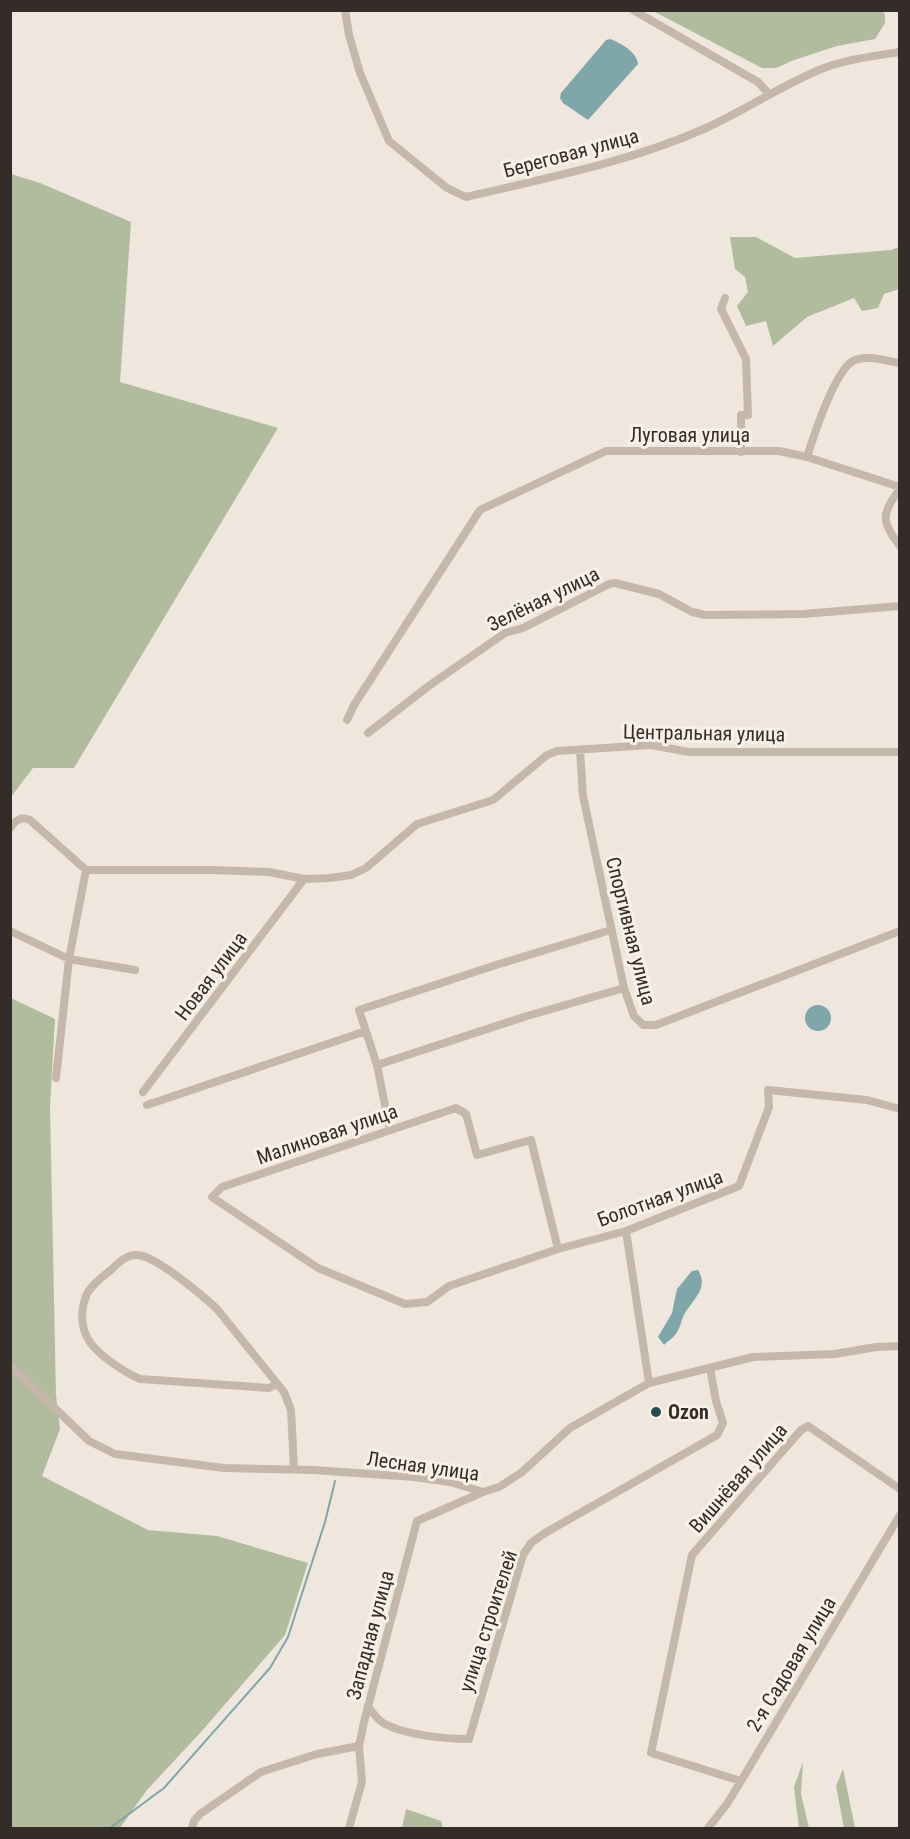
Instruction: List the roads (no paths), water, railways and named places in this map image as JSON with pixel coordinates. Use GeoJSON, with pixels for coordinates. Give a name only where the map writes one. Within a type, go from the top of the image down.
{"type":"FeatureCollection","features":[{"type":"Feature","properties":{"kind":"street","name":"Береговая улица"},"geometry":{"type":"LineString","coordinates":[[345,10],[349,35],[360,73],[389,141],[447,188],[466,197],[636,156],[707,128],[769,94],[826,68],[858,59],[900,52]]}},
{"type":"Feature","properties":{"kind":"street"},"geometry":{"type":"LineString","coordinates":[[633,10],[758,82],[769,94]]}},
{"type":"Feature","properties":{"kind":"street"},"geometry":{"type":"LineString","coordinates":[[725,298],[721,309],[746,359],[748,415],[741,415],[741,452]]}},
{"type":"Feature","properties":{"kind":"street"},"geometry":{"type":"LineString","coordinates":[[807,457],[844,370],[854,360],[869,358],[900,363]]}},
{"type":"Feature","properties":{"kind":"street","name":"Луговая улица"},"geometry":{"type":"LineString","coordinates":[[347,720],[354,705],[480,510],[606,451],[779,451],[807,457],[900,488]]}},
{"type":"Feature","properties":{"kind":"street"},"geometry":{"type":"LineString","coordinates":[[900,488],[886,510],[885,522],[888,531],[900,546]]}},
{"type":"Feature","properties":{"kind":"street","name":"Зелёная улица"},"geometry":{"type":"LineString","coordinates":[[368,733],[430,685],[505,633],[523,628],[609,584],[615,583],[659,594],[692,612],[705,615],[803,614],[900,606]]}},
{"type":"Feature","properties":{"kind":"street","name":"Центральная улица"},"geometry":{"type":"LineString","coordinates":[[304,879],[351,875],[366,868],[417,824],[493,800],[547,755],[566,750],[651,745],[689,752],[900,752]]}},
{"type":"Feature","properties":{"kind":"street","name":"Спортивная улица"},"geometry":{"type":"LineString","coordinates":[[580,750],[583,796],[611,930],[624,988],[634,1016],[639,1022],[647,1026],[656,1024],[900,931]]}},
{"type":"Feature","properties":{"kind":"street"},"geometry":{"type":"LineString","coordinates":[[10,828],[19,819],[30,820],[86,870],[269,872],[304,879]]}},
{"type":"Feature","properties":{"kind":"street"},"geometry":{"type":"LineString","coordinates":[[56,1078],[69,959],[86,870]]}},
{"type":"Feature","properties":{"kind":"street","name":"Новая улица"},"geometry":{"type":"LineString","coordinates":[[143,1092],[304,879]]}},
{"type":"Feature","properties":{"kind":"street"},"geometry":{"type":"LineString","coordinates":[[390,1130],[377,1065],[359,1010],[611,930]]}},
{"type":"Feature","properties":{"kind":"street"},"geometry":{"type":"LineString","coordinates":[[10,931],[69,959],[135,970]]}},
{"type":"Feature","properties":{"kind":"street"},"geometry":{"type":"LineString","coordinates":[[377,1065],[527,1016],[624,988]]}},
{"type":"Feature","properties":{"kind":"street"},"geometry":{"type":"LineString","coordinates":[[147,1105],[366,1031]]}},
{"type":"Feature","properties":{"kind":"street","name":"Болотная улица"},"geometry":{"type":"LineString","coordinates":[[405,1304],[427,1302],[449,1286],[558,1249],[627,1231],[739,1186],[769,1107],[768,1090],[867,1100],[900,1109]]}},
{"type":"Feature","properties":{"kind":"street","name":"Малиновая улица"},"geometry":{"type":"LineString","coordinates":[[405,1304],[318,1268],[212,1197],[222,1188],[456,1108],[466,1114],[477,1155],[531,1140],[558,1249]]}},
{"type":"Feature","properties":{"kind":"street"},"geometry":{"type":"LineString","coordinates":[[627,1231],[649,1383]]}},
{"type":"Feature","properties":{"kind":"street"},"geometry":{"type":"LineString","coordinates":[[277,1384],[269,1388],[140,1379],[127,1374],[98,1350],[87,1337],[82,1320],[83,1304],[89,1290],[123,1258],[134,1254],[145,1256],[211,1303],[277,1384],[289,1401],[294,1469]]}},
{"type":"Feature","properties":{"kind":"street","name":"Лесная улица"},"geometry":{"type":"LineString","coordinates":[[10,1365],[89,1440],[115,1454],[224,1468],[294,1469],[414,1477],[450,1482],[483,1492],[499,1487],[521,1473],[570,1428],[649,1383],[753,1357],[835,1354],[876,1347],[900,1346]]}},
{"type":"Feature","properties":{"kind":"street","name":"улица строителей"},"geometry":{"type":"LineString","coordinates":[[368,1706],[374,1715],[385,1724],[417,1734],[469,1739],[523,1555],[531,1544],[545,1533],[717,1435],[723,1423],[710,1368]]}},
{"type":"Feature","properties":{"kind":"street","name":"Вишнёвая улица"},"geometry":{"type":"LineString","coordinates":[[741,1781],[651,1753],[692,1555],[801,1430],[808,1426],[900,1489]]}},
{"type":"Feature","properties":{"kind":"street","name":"Западная улица"},"geometry":{"type":"LineString","coordinates":[[349,1828],[362,1782],[359,1746],[417,1521],[483,1492]]}},
{"type":"Feature","properties":{"kind":"street","name":"2-я Садовая улица"},"geometry":{"type":"LineString","coordinates":[[708,1828],[727,1804],[900,1515]]}},
{"type":"Feature","properties":{"kind":"street"},"geometry":{"type":"LineString","coordinates":[[192,1828],[200,1814],[261,1772],[317,1754],[359,1746]]}},
{"type":"Feature","properties":{"kind":"water"},"geometry":{"type":"Polygon","coordinates":[[[610,39],[632,52],[638,64],[588,120],[563,103],[560,98],[561,93],[606,40],[610,39]]]}},
{"type":"Feature","properties":{"kind":"water"},"geometry":{"type":"Polygon","coordinates":[[[818,1005],[827,1009],[831,1018],[827,1027],[818,1031],[809,1027],[805,1018],[809,1009],[818,1005]]]}},
{"type":"Feature","properties":{"kind":"water"},"geometry":{"type":"Polygon","coordinates":[[[698,1270],[702,1282],[699,1293],[684,1315],[673,1338],[664,1345],[658,1337],[672,1313],[677,1289],[692,1271],[698,1270]]]}},
{"type":"Feature","properties":{"kind":"waterway"},"geometry":{"type":"LineString","coordinates":[[110,1828],[164,1788],[270,1668],[288,1637],[325,1522],[335,1481]]}},
{"type":"Feature","properties":{"kind":"place","name":"Ozon"},"geometry":{"type":"Point","coordinates":[656,1412]}}]}
